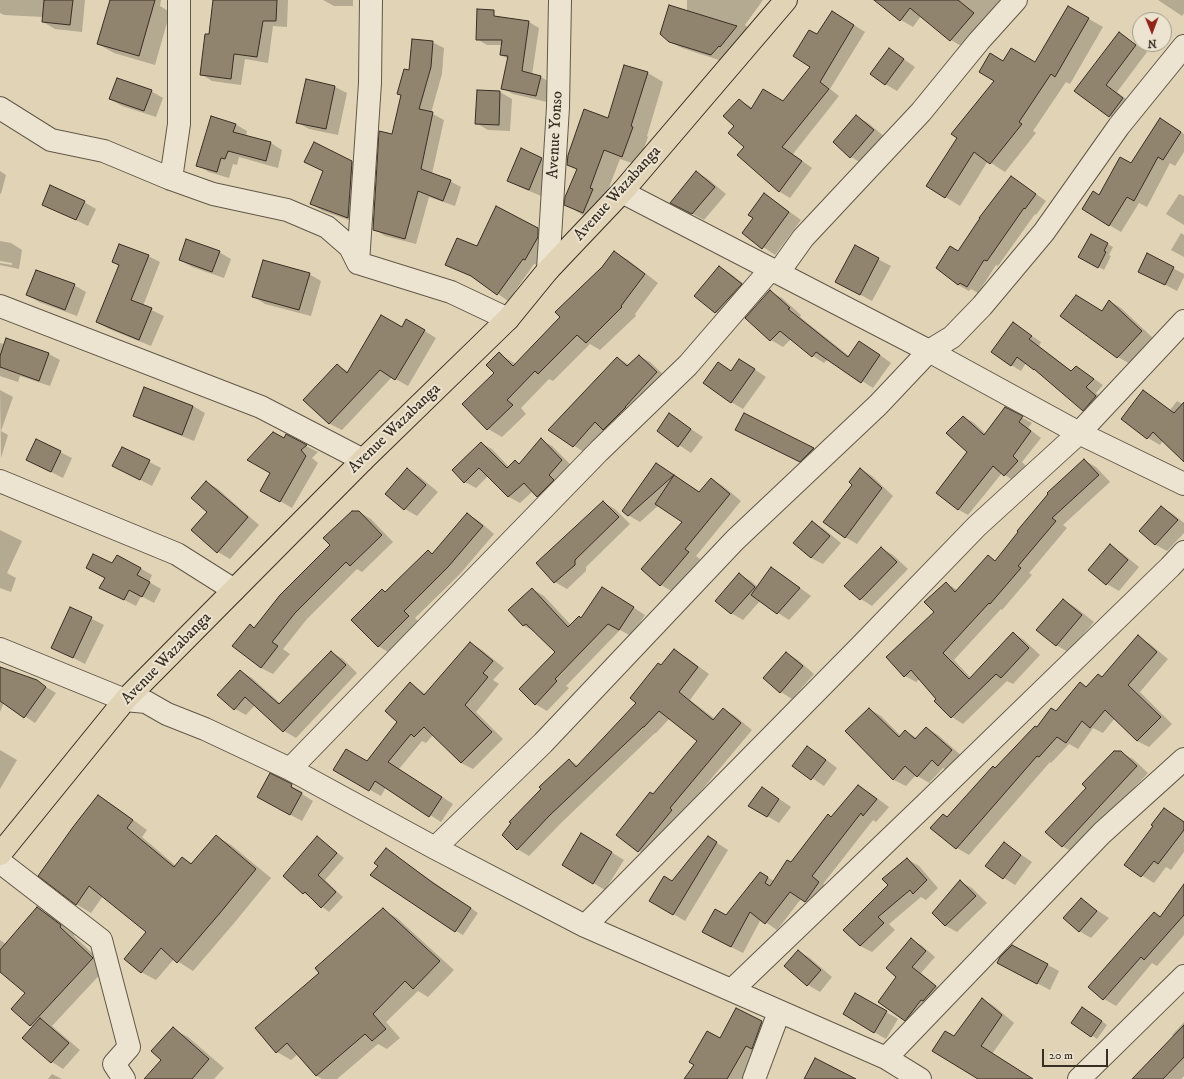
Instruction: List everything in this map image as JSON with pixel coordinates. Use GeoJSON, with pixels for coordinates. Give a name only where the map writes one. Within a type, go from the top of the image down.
{"type":"FeatureCollection","features":[{"type":"Feature","properties":{"kind":"main road","name":"Avenue Wazabanga"},"geometry":{"type":"LineString","coordinates":[[3,844],[126,700],[363,460],[508,319],[548,270],[622,192],[786,0]]}},
{"type":"Feature","properties":{"kind":"street"},"geometry":{"type":"LineString","coordinates":[[172,179],[179,124],[179,0]]}},
{"type":"Feature","properties":{"kind":"street"},"geometry":{"type":"LineString","coordinates":[[358,263],[370,83],[371,0]]}},
{"type":"Feature","properties":{"kind":"street","name":"Avenue Yonso"},"geometry":{"type":"LineString","coordinates":[[548,270],[558,107],[560,0]]}},
{"type":"Feature","properties":{"kind":"street"},"geometry":{"type":"LineString","coordinates":[[290,769],[599,451],[688,365],[775,271],[803,238],[921,112],[979,41],[1016,0]]}},
{"type":"Feature","properties":{"kind":"street"},"geometry":{"type":"LineString","coordinates":[[435,848],[543,743],[735,540],[878,405],[929,351],[952,337],[982,306],[1044,232],[1119,126],[1184,46]]}},
{"type":"Feature","properties":{"kind":"street"},"geometry":{"type":"LineString","coordinates":[[0,108],[51,140],[104,152],[213,194],[287,210],[327,227],[350,247],[358,263],[451,292],[508,319]]}},
{"type":"Feature","properties":{"kind":"street"},"geometry":{"type":"LineString","coordinates":[[622,192],[929,351],[1079,433],[1184,484]]}},
{"type":"Feature","properties":{"kind":"street"},"geometry":{"type":"LineString","coordinates":[[0,306],[261,407],[363,460]]}},
{"type":"Feature","properties":{"kind":"street"},"geometry":{"type":"LineString","coordinates":[[586,926],[977,526],[1079,433],[1184,321]]}},
{"type":"Feature","properties":{"kind":"street"},"geometry":{"type":"LineString","coordinates":[[0,481],[177,554],[234,590]]}},
{"type":"Feature","properties":{"kind":"street"},"geometry":{"type":"LineString","coordinates":[[732,990],[928,802],[1184,552]]}},
{"type":"Feature","properties":{"kind":"street"},"geometry":{"type":"LineString","coordinates":[[0,649],[126,700],[146,702],[167,714],[205,729],[290,769],[435,848],[586,926],[886,1058],[920,1079]]}},
{"type":"Feature","properties":{"kind":"street"},"geometry":{"type":"LineString","coordinates":[[886,1058],[1102,833],[1184,759]]}},
{"type":"Feature","properties":{"kind":"street"},"geometry":{"type":"LineString","coordinates":[[0,862],[101,940],[129,1048],[114,1064],[124,1079]]}},
{"type":"Feature","properties":{"kind":"street"},"geometry":{"type":"LineString","coordinates":[[1079,1079],[1184,976]]}},
{"type":"Feature","properties":{"kind":"street"},"geometry":{"type":"LineString","coordinates":[[754,1079],[779,1012]]}},
{"type":"Feature","properties":{"kind":"building"},"geometry":{"type":"Polygon","coordinates":[[[44,0],[73,0],[70,25],[42,22],[44,0]]]}},
{"type":"Feature","properties":{"kind":"building"},"geometry":{"type":"Polygon","coordinates":[[[110,0],[155,0],[139,56],[97,44],[110,0]]]}},
{"type":"Feature","properties":{"kind":"building"},"geometry":{"type":"Polygon","coordinates":[[[213,0],[277,0],[276,21],[263,21],[257,57],[234,54],[231,79],[200,75],[205,34],[209,34],[213,0]]]}},
{"type":"Feature","properties":{"kind":"building"},"geometry":{"type":"Polygon","coordinates":[[[874,0],[958,0],[974,13],[950,41],[910,8],[900,21],[874,0]]]}},
{"type":"Feature","properties":{"kind":"building"},"geometry":{"type":"Polygon","coordinates":[[[669,5],[737,26],[720,47],[719,46],[711,55],[669,42],[660,34],[669,5]]]}},
{"type":"Feature","properties":{"kind":"building"},"geometry":{"type":"Polygon","coordinates":[[[1068,6],[1089,18],[1055,77],[1051,74],[1019,122],[1022,124],[990,164],[974,152],[945,198],[926,186],[957,138],[951,134],[994,81],[979,72],[990,53],[1003,61],[1011,48],[1035,62],[1068,6]]]}},
{"type":"Feature","properties":{"kind":"building"},"geometry":{"type":"Polygon","coordinates":[[[477,9],[494,10],[494,16],[529,21],[522,71],[541,76],[536,96],[501,89],[508,56],[500,55],[502,40],[476,40],[477,9]]]}},
{"type":"Feature","properties":{"kind":"building"},"geometry":{"type":"Polygon","coordinates":[[[832,11],[854,25],[820,82],[829,89],[782,147],[802,161],[779,192],[737,155],[744,147],[728,133],[734,126],[723,116],[739,99],[751,109],[763,89],[783,101],[810,67],[793,56],[809,30],[817,34],[832,11]]]}},
{"type":"Feature","properties":{"kind":"building"},"geometry":{"type":"Polygon","coordinates":[[[1119,32],[1132,42],[1132,50],[1106,85],[1123,98],[1109,117],[1074,91],[1119,32]]]}},
{"type":"Feature","properties":{"kind":"building"},"geometry":{"type":"Polygon","coordinates":[[[412,39],[433,41],[431,67],[419,109],[433,112],[421,169],[451,180],[443,201],[418,191],[405,239],[373,230],[379,131],[392,134],[401,95],[397,94],[404,69],[409,70],[412,39]]]}},
{"type":"Feature","properties":{"kind":"building"},"geometry":{"type":"Polygon","coordinates":[[[889,48],[904,59],[885,85],[870,74],[889,48]]]}},
{"type":"Feature","properties":{"kind":"building"},"geometry":{"type":"Polygon","coordinates":[[[624,65],[648,72],[631,126],[633,127],[622,157],[604,150],[590,188],[593,189],[583,213],[564,205],[565,197],[577,169],[567,165],[568,155],[584,109],[608,118],[624,65]]]}},
{"type":"Feature","properties":{"kind":"building"},"geometry":{"type":"Polygon","coordinates":[[[117,78],[152,90],[144,111],[109,99],[117,78]]]}},
{"type":"Feature","properties":{"kind":"building"},"geometry":{"type":"Polygon","coordinates":[[[306,79],[335,86],[326,129],[296,123],[306,79]]]}},
{"type":"Feature","properties":{"kind":"building"},"geometry":{"type":"Polygon","coordinates":[[[477,90],[500,91],[499,125],[475,124],[477,90]]]}},
{"type":"Feature","properties":{"kind":"building"},"geometry":{"type":"Polygon","coordinates":[[[856,115],[874,130],[850,158],[833,142],[856,115]]]}},
{"type":"Feature","properties":{"kind":"building"},"geometry":{"type":"Polygon","coordinates":[[[211,116],[236,124],[233,132],[271,142],[266,161],[228,151],[225,159],[221,158],[217,172],[196,166],[211,116]]]}},
{"type":"Feature","properties":{"kind":"building"},"geometry":{"type":"Polygon","coordinates":[[[1160,118],[1181,132],[1163,160],[1158,157],[1134,201],[1127,197],[1109,226],[1082,209],[1093,191],[1099,195],[1120,157],[1131,163],[1160,118]]]}},
{"type":"Feature","properties":{"kind":"building"},"geometry":{"type":"Polygon","coordinates":[[[314,142],[352,161],[348,218],[310,204],[323,171],[304,162],[314,142]]]}},
{"type":"Feature","properties":{"kind":"building"},"geometry":{"type":"Polygon","coordinates":[[[521,148],[542,158],[529,190],[507,181],[521,148]]]}},
{"type":"Feature","properties":{"kind":"building"},"geometry":{"type":"Polygon","coordinates":[[[696,171],[715,187],[692,214],[670,203],[696,171]]]}},
{"type":"Feature","properties":{"kind":"building"},"geometry":{"type":"Polygon","coordinates":[[[1011,176],[1036,194],[1025,209],[1024,208],[987,261],[984,260],[967,287],[960,283],[958,285],[936,268],[950,246],[958,251],[979,218],[1011,176]]]}},
{"type":"Feature","properties":{"kind":"building"},"geometry":{"type":"Polygon","coordinates":[[[50,185],[85,201],[76,220],[42,205],[50,185]]]}},
{"type":"Feature","properties":{"kind":"building"},"geometry":{"type":"Polygon","coordinates":[[[764,193],[789,212],[762,249],[742,233],[753,218],[748,215],[764,193]]]}},
{"type":"Feature","properties":{"kind":"building"},"geometry":{"type":"Polygon","coordinates":[[[496,206],[538,228],[538,237],[525,260],[523,259],[497,295],[471,276],[445,265],[457,238],[477,246],[496,206]]]}},
{"type":"Feature","properties":{"kind":"building"},"geometry":{"type":"Polygon","coordinates":[[[1091,234],[1108,243],[1104,251],[1106,252],[1098,268],[1078,257],[1091,234]]]}},
{"type":"Feature","properties":{"kind":"building"},"geometry":{"type":"Polygon","coordinates":[[[186,239],[220,251],[212,272],[179,260],[186,239]]]}},
{"type":"Feature","properties":{"kind":"building"},"geometry":{"type":"Polygon","coordinates":[[[119,244],[149,255],[131,300],[152,308],[139,340],[96,322],[119,265],[112,262],[119,244]]]}},
{"type":"Feature","properties":{"kind":"building"},"geometry":{"type":"Polygon","coordinates":[[[855,245],[879,258],[860,295],[835,282],[855,245]]]}},
{"type":"Feature","properties":{"kind":"building"},"geometry":{"type":"Polygon","coordinates":[[[614,251],[645,274],[621,306],[622,307],[586,343],[577,335],[538,374],[535,371],[507,400],[513,405],[487,430],[462,404],[494,373],[486,365],[499,352],[513,366],[560,317],[555,312],[602,267],[614,251]]]}},
{"type":"Feature","properties":{"kind":"building"},"geometry":{"type":"Polygon","coordinates":[[[1147,253],[1174,267],[1165,285],[1138,272],[1147,253]]]}},
{"type":"Feature","properties":{"kind":"building"},"geometry":{"type":"Polygon","coordinates":[[[263,260],[310,273],[299,310],[252,297],[263,260]]]}},
{"type":"Feature","properties":{"kind":"building"},"geometry":{"type":"Polygon","coordinates":[[[719,266],[742,284],[715,313],[694,296],[719,266]]]}},
{"type":"Feature","properties":{"kind":"building"},"geometry":{"type":"Polygon","coordinates":[[[36,270],[75,284],[65,310],[26,295],[36,270]]]}},
{"type":"Feature","properties":{"kind":"building"},"geometry":{"type":"Polygon","coordinates":[[[770,290],[790,308],[788,309],[848,357],[859,341],[880,355],[861,383],[816,352],[812,357],[780,331],[770,341],[745,318],[770,290]]]}},
{"type":"Feature","properties":{"kind":"building"},"geometry":{"type":"Polygon","coordinates":[[[1076,295],[1102,311],[1109,300],[1142,331],[1117,358],[1060,316],[1076,295]]]}},
{"type":"Feature","properties":{"kind":"building"},"geometry":{"type":"Polygon","coordinates":[[[381,315],[402,327],[406,319],[425,330],[395,380],[380,370],[329,424],[303,400],[337,364],[347,373],[381,315]]]}},
{"type":"Feature","properties":{"kind":"building"},"geometry":{"type":"Polygon","coordinates":[[[1013,322],[1032,336],[1029,339],[1071,371],[1076,366],[1094,379],[1086,387],[1096,396],[1083,411],[1034,369],[1017,357],[1011,366],[991,352],[1013,322]]]}},
{"type":"Feature","properties":{"kind":"building"},"geometry":{"type":"Polygon","coordinates":[[[6,338],[49,353],[39,381],[0,367],[0,356],[6,338]]]}},
{"type":"Feature","properties":{"kind":"building"},"geometry":{"type":"Polygon","coordinates":[[[639,355],[657,372],[603,430],[595,422],[573,447],[548,430],[617,357],[627,366],[639,355]]]}},
{"type":"Feature","properties":{"kind":"building"},"geometry":{"type":"Polygon","coordinates":[[[739,359],[755,369],[731,403],[703,383],[718,362],[731,371],[739,359]]]}},
{"type":"Feature","properties":{"kind":"building"},"geometry":{"type":"Polygon","coordinates":[[[144,387],[193,406],[182,435],[133,416],[144,387]]]}},
{"type":"Feature","properties":{"kind":"building"},"geometry":{"type":"Polygon","coordinates":[[[1143,390],[1174,413],[1184,402],[1184,462],[1153,432],[1147,439],[1121,419],[1143,390]]]}},
{"type":"Feature","properties":{"kind":"building"},"geometry":{"type":"Polygon","coordinates":[[[1005,407],[1023,416],[1019,422],[1031,431],[1013,456],[1018,461],[1004,476],[993,466],[958,510],[936,493],[967,452],[946,433],[963,416],[984,435],[1005,407]]]}},
{"type":"Feature","properties":{"kind":"building"},"geometry":{"type":"Polygon","coordinates":[[[669,413],[691,429],[678,447],[657,431],[669,413]]]}},
{"type":"Feature","properties":{"kind":"building"},"geometry":{"type":"Polygon","coordinates":[[[744,413],[814,448],[800,462],[735,430],[744,413]]]}},
{"type":"Feature","properties":{"kind":"building"},"geometry":{"type":"Polygon","coordinates":[[[273,432],[284,438],[286,434],[307,445],[301,450],[306,456],[280,502],[260,491],[270,473],[247,460],[273,432]]]}},
{"type":"Feature","properties":{"kind":"building"},"geometry":{"type":"Polygon","coordinates":[[[541,438],[562,460],[549,475],[554,480],[537,497],[524,483],[508,497],[479,468],[464,483],[452,470],[481,442],[507,468],[515,460],[519,464],[541,438]]]}},
{"type":"Feature","properties":{"kind":"building"},"geometry":{"type":"Polygon","coordinates":[[[36,439],[61,451],[51,472],[26,460],[36,439]]]}},
{"type":"Feature","properties":{"kind":"building"},"geometry":{"type":"Polygon","coordinates":[[[122,447],[150,460],[140,480],[112,466],[122,447]]]}},
{"type":"Feature","properties":{"kind":"building"},"geometry":{"type":"Polygon","coordinates":[[[1084,459],[1099,475],[1052,518],[1056,521],[1018,566],[1021,568],[990,604],[989,603],[943,653],[969,679],[1013,632],[1029,648],[1001,678],[996,674],[951,718],[934,701],[936,699],[911,670],[904,677],[886,657],[934,612],[924,602],[946,582],[955,592],[988,555],[995,561],[1018,532],[1017,531],[1048,494],[1047,493],[1084,459]]]}},
{"type":"Feature","properties":{"kind":"building"},"geometry":{"type":"Polygon","coordinates":[[[656,463],[674,475],[628,516],[622,511],[656,463]]]}},
{"type":"Feature","properties":{"kind":"building"},"geometry":{"type":"Polygon","coordinates":[[[407,468],[426,485],[404,510],[385,494],[407,468]]]}},
{"type":"Feature","properties":{"kind":"building"},"geometry":{"type":"Polygon","coordinates":[[[860,468],[882,488],[845,538],[823,522],[852,485],[849,482],[860,468]]]}},
{"type":"Feature","properties":{"kind":"building"},"geometry":{"type":"Polygon","coordinates":[[[674,475],[699,492],[711,478],[730,494],[685,549],[689,552],[660,586],[641,569],[682,522],[655,504],[674,475]]]}},
{"type":"Feature","properties":{"kind":"building"},"geometry":{"type":"Polygon","coordinates":[[[206,481],[248,517],[217,553],[191,530],[207,512],[191,498],[206,481]]]}},
{"type":"Feature","properties":{"kind":"building"},"geometry":{"type":"Polygon","coordinates":[[[603,501],[619,517],[575,560],[575,565],[554,583],[536,563],[603,501]]]}},
{"type":"Feature","properties":{"kind":"building"},"geometry":{"type":"Polygon","coordinates":[[[1161,506],[1178,520],[1155,545],[1139,531],[1161,506]]]}},
{"type":"Feature","properties":{"kind":"building"},"geometry":{"type":"Polygon","coordinates":[[[352,511],[359,511],[382,535],[350,566],[346,562],[295,613],[272,642],[278,646],[261,668],[232,646],[250,624],[254,628],[280,595],[330,545],[323,538],[352,511]]]}},
{"type":"Feature","properties":{"kind":"building"},"geometry":{"type":"Polygon","coordinates":[[[467,513],[483,526],[448,567],[404,611],[409,616],[378,647],[351,620],[382,589],[385,592],[428,550],[432,554],[467,513]]]}},
{"type":"Feature","properties":{"kind":"building"},"geometry":{"type":"Polygon","coordinates":[[[812,521],[830,536],[811,558],[793,543],[812,521]]]}},
{"type":"Feature","properties":{"kind":"building"},"geometry":{"type":"Polygon","coordinates":[[[1110,544],[1128,560],[1106,585],[1088,570],[1110,544]]]}},
{"type":"Feature","properties":{"kind":"building"},"geometry":{"type":"Polygon","coordinates":[[[881,547],[897,562],[860,600],[844,586],[881,547]]]}},
{"type":"Feature","properties":{"kind":"building"},"geometry":{"type":"Polygon","coordinates":[[[93,554],[112,563],[117,555],[141,568],[137,575],[150,582],[142,597],[129,590],[124,600],[99,588],[105,578],[86,568],[93,554]]]}},
{"type":"Feature","properties":{"kind":"building"},"geometry":{"type":"Polygon","coordinates":[[[771,567],[800,588],[777,614],[751,595],[771,567]]]}},
{"type":"Feature","properties":{"kind":"building"},"geometry":{"type":"Polygon","coordinates":[[[739,573],[755,587],[731,614],[715,601],[739,573]]]}},
{"type":"Feature","properties":{"kind":"building"},"geometry":{"type":"Polygon","coordinates":[[[602,587],[634,607],[619,630],[608,624],[555,679],[557,681],[535,705],[519,689],[555,652],[526,624],[523,626],[508,610],[532,588],[568,627],[579,616],[581,618],[602,587]]]}},
{"type":"Feature","properties":{"kind":"building"},"geometry":{"type":"Polygon","coordinates":[[[1063,599],[1082,615],[1056,646],[1036,630],[1063,599]]]}},
{"type":"Feature","properties":{"kind":"building"},"geometry":{"type":"Polygon","coordinates":[[[70,607],[92,617],[73,658],[51,648],[70,607]]]}},
{"type":"Feature","properties":{"kind":"building"},"geometry":{"type":"Polygon","coordinates":[[[1138,635],[1157,652],[1128,685],[1161,717],[1137,741],[1105,710],[1090,728],[1082,721],[1066,743],[1057,737],[1039,757],[1037,756],[956,849],[930,828],[943,814],[947,817],[993,766],[995,768],[1035,726],[1037,727],[1051,708],[1056,711],[1080,682],[1086,687],[1098,674],[1102,677],[1138,635]]]}},
{"type":"Feature","properties":{"kind":"building"},"geometry":{"type":"Polygon","coordinates":[[[470,642],[493,661],[483,673],[488,677],[465,705],[492,732],[461,763],[424,727],[414,737],[411,734],[388,762],[442,797],[429,817],[375,781],[369,791],[333,770],[346,749],[367,761],[397,722],[385,711],[410,682],[424,695],[470,642]]]}},
{"type":"Feature","properties":{"kind":"building"},"geometry":{"type":"Polygon","coordinates":[[[674,649],[698,667],[679,692],[713,720],[723,708],[741,723],[670,808],[672,810],[638,852],[616,835],[650,792],[653,794],[697,741],[659,711],[644,727],[549,816],[517,850],[502,835],[511,823],[509,822],[541,789],[539,787],[569,759],[576,767],[636,703],[630,698],[658,663],[661,665],[674,649]]]}},
{"type":"Feature","properties":{"kind":"building"},"geometry":{"type":"Polygon","coordinates":[[[331,651],[346,665],[283,732],[245,697],[234,710],[217,695],[240,670],[279,704],[331,651]]]}},
{"type":"Feature","properties":{"kind":"building"},"geometry":{"type":"Polygon","coordinates":[[[786,652],[803,666],[780,693],[763,678],[786,652]]]}},
{"type":"Feature","properties":{"kind":"building"},"geometry":{"type":"Polygon","coordinates":[[[0,667],[37,680],[46,687],[24,718],[0,701],[0,667]]]}},
{"type":"Feature","properties":{"kind":"building"},"geometry":{"type":"Polygon","coordinates":[[[869,708],[899,737],[905,730],[915,739],[926,727],[952,750],[938,766],[932,760],[917,777],[905,766],[893,780],[845,731],[869,708]]]}},
{"type":"Feature","properties":{"kind":"building"},"geometry":{"type":"Polygon","coordinates":[[[807,746],[826,760],[811,780],[792,766],[807,746]]]}},
{"type":"Feature","properties":{"kind":"building"},"geometry":{"type":"Polygon","coordinates":[[[1114,751],[1121,751],[1137,766],[1062,847],[1045,832],[1086,788],[1082,784],[1114,751]]]}},
{"type":"Feature","properties":{"kind":"building"},"geometry":{"type":"Polygon","coordinates":[[[270,773],[292,784],[291,787],[302,793],[290,815],[257,797],[270,773]]]}},
{"type":"Feature","properties":{"kind":"building"},"geometry":{"type":"Polygon","coordinates":[[[858,785],[877,799],[863,816],[861,813],[812,876],[819,882],[805,902],[790,892],[765,924],[750,912],[731,947],[702,932],[715,909],[726,915],[760,872],[768,877],[765,883],[770,886],[787,860],[791,862],[828,814],[831,817],[858,785]]]}},
{"type":"Feature","properties":{"kind":"building"},"geometry":{"type":"Polygon","coordinates":[[[762,787],[779,799],[767,817],[748,806],[762,787]]]}},
{"type":"Feature","properties":{"kind":"building"},"geometry":{"type":"Polygon","coordinates":[[[98,795],[133,820],[127,828],[174,867],[182,857],[191,864],[216,835],[256,869],[177,963],[161,948],[141,973],[124,959],[146,932],[89,886],[76,905],[38,876],[98,795]]]}},
{"type":"Feature","properties":{"kind":"building"},"geometry":{"type":"Polygon","coordinates":[[[1164,808],[1184,822],[1184,830],[1158,864],[1154,861],[1141,877],[1124,865],[1153,826],[1151,825],[1164,808]]]}},
{"type":"Feature","properties":{"kind":"building"},"geometry":{"type":"Polygon","coordinates":[[[581,833],[612,852],[593,884],[562,865],[581,833]]]}},
{"type":"Feature","properties":{"kind":"building"},"geometry":{"type":"Polygon","coordinates":[[[317,836],[337,853],[318,875],[336,892],[321,908],[305,892],[303,894],[283,876],[317,836]]]}},
{"type":"Feature","properties":{"kind":"building"},"geometry":{"type":"Polygon","coordinates":[[[708,836],[717,842],[673,915],[649,901],[664,876],[672,881],[708,836]]]}},
{"type":"Feature","properties":{"kind":"building"},"geometry":{"type":"Polygon","coordinates":[[[1004,842],[1021,855],[1003,879],[985,866],[1004,842]]]}},
{"type":"Feature","properties":{"kind":"building"},"geometry":{"type":"Polygon","coordinates":[[[386,848],[433,883],[471,908],[455,932],[370,875],[378,866],[374,863],[386,848]]]}},
{"type":"Feature","properties":{"kind":"building"},"geometry":{"type":"Polygon","coordinates":[[[907,858],[927,880],[913,894],[910,890],[878,917],[884,923],[860,946],[843,930],[888,885],[882,879],[907,858]]]}},
{"type":"Feature","properties":{"kind":"building"},"geometry":{"type":"Polygon","coordinates":[[[960,880],[976,896],[945,926],[932,913],[960,880]]]}},
{"type":"Feature","properties":{"kind":"building"},"geometry":{"type":"Polygon","coordinates":[[[1184,884],[1184,915],[1144,960],[1141,957],[1103,1000],[1088,987],[1154,912],[1160,917],[1184,884]]]}},
{"type":"Feature","properties":{"kind":"building"},"geometry":{"type":"Polygon","coordinates":[[[1081,898],[1097,911],[1079,932],[1063,918],[1081,898]]]}},
{"type":"Feature","properties":{"kind":"building"},"geometry":{"type":"Polygon","coordinates":[[[37,907],[61,925],[60,927],[93,958],[30,1026],[11,1009],[25,993],[0,972],[0,950],[37,907]]]}},
{"type":"Feature","properties":{"kind":"building"},"geometry":{"type":"Polygon","coordinates":[[[383,908],[440,961],[413,989],[405,981],[373,1014],[386,1029],[372,1041],[365,1034],[316,1076],[287,1043],[276,1053],[255,1028],[319,973],[315,968],[383,908]]]}},
{"type":"Feature","properties":{"kind":"building"},"geometry":{"type":"Polygon","coordinates":[[[911,938],[926,951],[912,967],[936,986],[923,1001],[921,1000],[905,1021],[878,1002],[896,977],[886,968],[911,938]]]}},
{"type":"Feature","properties":{"kind":"building"},"geometry":{"type":"Polygon","coordinates":[[[1012,945],[1048,964],[1037,984],[997,963],[1000,957],[1012,945]]]}},
{"type":"Feature","properties":{"kind":"building"},"geometry":{"type":"Polygon","coordinates":[[[798,950],[821,970],[807,986],[784,966],[798,950]]]}},
{"type":"Feature","properties":{"kind":"building"},"geometry":{"type":"Polygon","coordinates":[[[855,993],[887,1011],[874,1033],[843,1014],[855,993]]]}},
{"type":"Feature","properties":{"kind":"building"},"geometry":{"type":"Polygon","coordinates":[[[982,998],[1002,1015],[981,1046],[1033,1079],[978,1079],[932,1051],[945,1031],[954,1036],[982,998]]]}},
{"type":"Feature","properties":{"kind":"building"},"geometry":{"type":"Polygon","coordinates":[[[1082,1007],[1102,1021],[1091,1037],[1071,1023],[1082,1007]]]}},
{"type":"Feature","properties":{"kind":"building"},"geometry":{"type":"Polygon","coordinates":[[[736,1008],[762,1021],[752,1049],[746,1046],[727,1079],[684,1079],[694,1065],[689,1062],[707,1031],[720,1038],[736,1008]]]}},
{"type":"Feature","properties":{"kind":"building"},"geometry":{"type":"Polygon","coordinates":[[[40,1018],[69,1043],[51,1063],[22,1038],[40,1018]]]}},
{"type":"Feature","properties":{"kind":"building"},"geometry":{"type":"Polygon","coordinates":[[[1184,1025],[1184,1057],[1163,1079],[1132,1079],[1184,1025]]]}},
{"type":"Feature","properties":{"kind":"building"},"geometry":{"type":"Polygon","coordinates":[[[173,1027],[209,1059],[192,1079],[144,1079],[161,1060],[151,1051],[173,1027]]]}},
{"type":"Feature","properties":{"kind":"building"},"geometry":{"type":"Polygon","coordinates":[[[815,1058],[856,1079],[804,1079],[815,1058]]]}}]}
